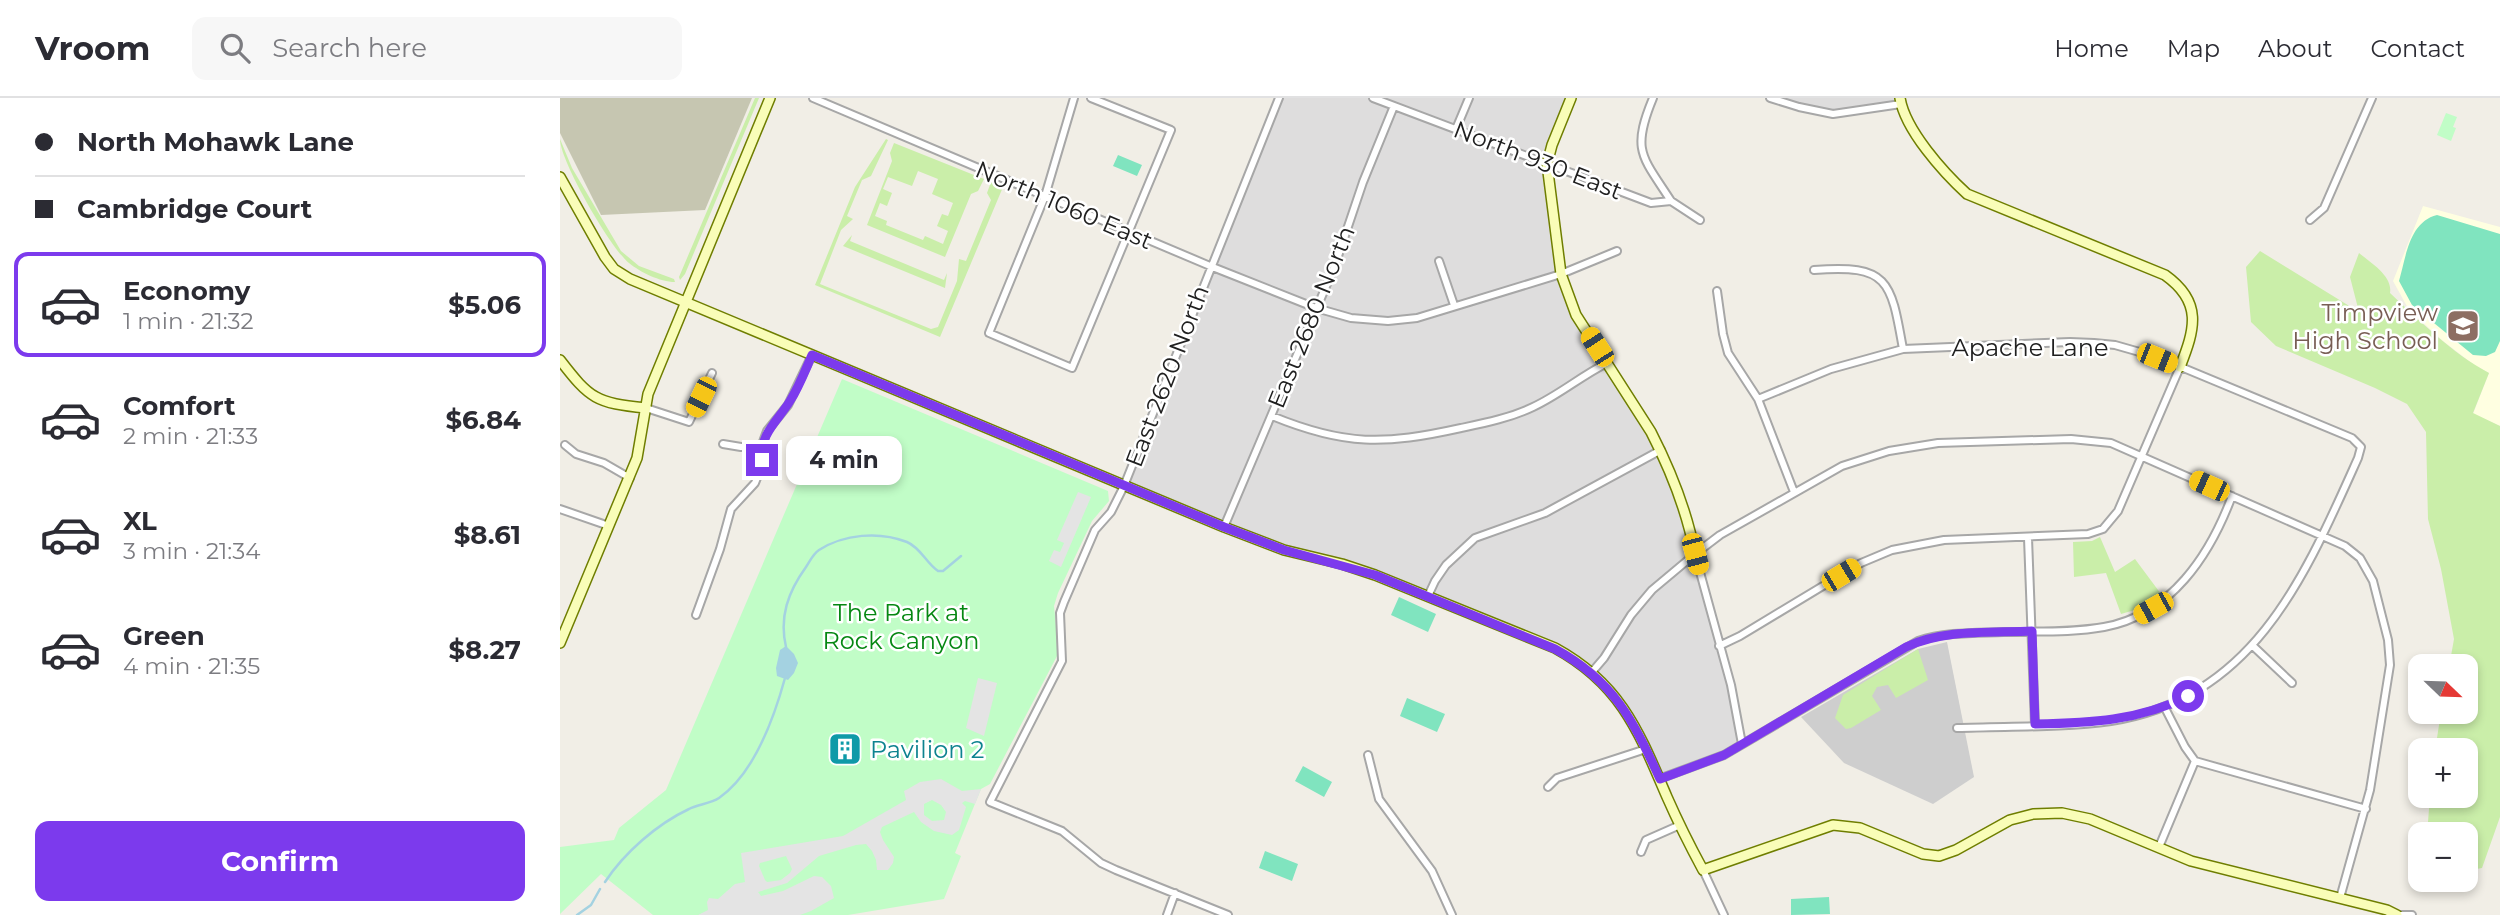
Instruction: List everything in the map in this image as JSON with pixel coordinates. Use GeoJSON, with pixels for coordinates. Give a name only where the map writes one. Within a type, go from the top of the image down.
{"type":"FeatureCollection","features":[{"type":"Feature","properties":{"kind":"street"},"geometry":{"type":"LineString","coordinates":[[560,643],[630,478],[642,440],[648,394],[770,98]]}},
{"type":"Feature","properties":{"kind":"street","name":"North 1060 East"},"geometry":{"type":"LineString","coordinates":[[813,98],[1210,266],[1316,308],[1351,318],[1388,321],[1417,318],[1561,274],[1617,251]]}},
{"type":"Feature","properties":{"kind":"street"},"geometry":{"type":"LineString","coordinates":[[1074,98],[1045,197],[989,333],[1072,368],[1171,130],[1091,98]]}},
{"type":"Feature","properties":{"kind":"street","name":"East 2620 North"},"geometry":{"type":"LineString","coordinates":[[1175,893],[1101,863],[1062,831],[990,802],[1062,661],[1060,613],[1064,602],[1095,530],[1111,512],[1124,486],[1279,98]]}},
{"type":"Feature","properties":{"kind":"street","name":"North 930 East"},"geometry":{"type":"LineString","coordinates":[[1373,98],[1651,204],[1671,201],[1700,220]]}},
{"type":"Feature","properties":{"kind":"street"},"geometry":{"type":"LineString","coordinates":[[1456,130],[1469,98]]}},
{"type":"Feature","properties":{"kind":"street"},"geometry":{"type":"LineString","coordinates":[[1571,98],[1547,164],[1561,274],[1576,315],[1661,450],[1687,518],[1731,685],[1742,744]]}},
{"type":"Feature","properties":{"kind":"street"},"geometry":{"type":"LineString","coordinates":[[1653,98],[1642,125],[1640,142],[1651,169],[1671,201]]}},
{"type":"Feature","properties":{"kind":"street"},"geometry":{"type":"LineString","coordinates":[[1719,646],[1861,563],[1892,550],[1944,540],[2088,534],[2103,529],[2118,512],[2180,367],[2190,341],[2193,320],[2191,304],[2181,287],[2165,275],[1968,194],[1952,180],[1911,127],[1901,101],[1833,114],[1770,98]]}},
{"type":"Feature","properties":{"kind":"street"},"geometry":{"type":"LineString","coordinates":[[2310,220],[2323,208],[2372,98]]}},
{"type":"Feature","properties":{"kind":"street","name":"East 2680 North"},"geometry":{"type":"LineString","coordinates":[[1224,527],[1316,308],[1394,106]]}},
{"type":"Feature","properties":{"kind":"street"},"geometry":{"type":"LineString","coordinates":[[560,177],[605,257],[614,268],[630,279],[1224,527],[1284,550],[1375,575],[1578,661],[1613,694],[1631,718],[1724,915]]}},
{"type":"Feature","properties":{"kind":"street"},"geometry":{"type":"LineString","coordinates":[[1439,261],[1454,305]]}},
{"type":"Feature","properties":{"kind":"street"},"geometry":{"type":"LineString","coordinates":[[1814,270],[1860,270],[1878,278],[1890,290],[1903,349]]}},
{"type":"Feature","properties":{"kind":"street"},"geometry":{"type":"LineString","coordinates":[[1717,291],[1728,354],[1758,399],[1794,492]]}},
{"type":"Feature","properties":{"kind":"street","name":"Apache Lane"},"geometry":{"type":"LineString","coordinates":[[1758,399],[1831,369],[1903,349],[2070,342],[2134,349],[2352,438],[2361,447],[2358,458],[2323,536]]}},
{"type":"Feature","properties":{"kind":"street"},"geometry":{"type":"LineString","coordinates":[[696,615],[731,509],[755,483],[761,468],[761,447],[767,431],[788,405],[812,355]]}},
{"type":"Feature","properties":{"kind":"street"},"geometry":{"type":"LineString","coordinates":[[560,360],[592,396],[612,404],[646,408],[689,422],[712,373]]}},
{"type":"Feature","properties":{"kind":"street"},"geometry":{"type":"LineString","coordinates":[[1272,416],[1309,431],[1344,438],[1411,438],[1495,421],[1517,413],[1549,399],[1607,363]]}},
{"type":"Feature","properties":{"kind":"street"},"geometry":{"type":"LineString","coordinates":[[723,443],[761,447]]}},
{"type":"Feature","properties":{"kind":"street"},"geometry":{"type":"LineString","coordinates":[[1592,672],[1631,615],[1652,590],[1695,554],[1720,535],[1842,466],[1889,450],[1938,443],[2111,443],[2323,536],[2353,552],[2370,571],[2388,640],[2390,674],[2366,809],[2340,898]]}},
{"type":"Feature","properties":{"kind":"street"},"geometry":{"type":"LineString","coordinates":[[565,445],[576,454],[604,463],[630,478]]}},
{"type":"Feature","properties":{"kind":"street"},"geometry":{"type":"LineString","coordinates":[[1428,596],[1446,565],[1475,538],[1545,513],[1661,450]]}},
{"type":"Feature","properties":{"kind":"street"},"geometry":{"type":"LineString","coordinates":[[1660,779],[1724,755],[1918,641],[1946,635],[2106,627],[2138,616],[2162,602],[2181,585],[2198,564],[2232,496]]}},
{"type":"Feature","properties":{"kind":"street"},"geometry":{"type":"LineString","coordinates":[[560,509],[610,526]]}},
{"type":"Feature","properties":{"kind":"street"},"geometry":{"type":"LineString","coordinates":[[1957,728],[2111,721],[2165,708],[2217,677],[2253,646],[2317,551],[2323,536]]}},
{"type":"Feature","properties":{"kind":"street"},"geometry":{"type":"LineString","coordinates":[[2028,538],[2035,724]]}},
{"type":"Feature","properties":{"kind":"street"},"geometry":{"type":"LineString","coordinates":[[2253,646],[2292,683]]}},
{"type":"Feature","properties":{"kind":"street"},"geometry":{"type":"LineString","coordinates":[[2165,708],[2195,761],[2222,771],[2366,809]]}},
{"type":"Feature","properties":{"kind":"street"},"geometry":{"type":"LineString","coordinates":[[1548,788],[1558,779],[1646,749]]}},
{"type":"Feature","properties":{"kind":"street"},"geometry":{"type":"LineString","coordinates":[[1368,755],[1380,799],[1432,871],[1452,915]]}},
{"type":"Feature","properties":{"kind":"street"},"geometry":{"type":"LineString","coordinates":[[2159,847],[2195,761]]}},
{"type":"Feature","properties":{"kind":"street"},"geometry":{"type":"LineString","coordinates":[[1703,870],[1833,825],[1860,828],[1923,854],[1939,856],[1956,850],[2010,820],[2046,813],[2062,813],[2090,819],[2191,861],[2398,915],[2412,915]]}},
{"type":"Feature","properties":{"kind":"street"},"geometry":{"type":"LineString","coordinates":[[1641,852],[1646,840],[1680,825]]}},
{"type":"Feature","properties":{"kind":"street"},"geometry":{"type":"LineString","coordinates":[[1167,915],[1175,893],[1228,915]]}},
{"type":"Feature","properties":{"kind":"shaded area"},"geometry":{"type":"Polygon","coordinates":[[[560,98],[752,98],[705,210],[601,215],[560,133],[560,98]]]}},
{"type":"Feature","properties":{"kind":"shaded area"},"geometry":{"type":"Polygon","coordinates":[[[1279,98],[1571,98],[1547,164],[1572,305],[1661,450],[1695,554],[1742,744],[1659,779],[1631,718],[1592,672],[1554,648],[1375,575],[1284,550],[1124,486],[1279,98]]]}},
{"type":"Feature","properties":{"kind":"shaded area"},"geometry":{"type":"Polygon","coordinates":[[[1773,98],[1901,98],[1901,104],[1833,114],[1773,98]]]}},
{"type":"Feature","properties":{"kind":"shaded area","name":"Timpview High School"},"geometry":{"type":"Polygon","coordinates":[[[2423,206],[2500,227],[2500,426],[2473,414],[2489,373],[2443,341],[2409,310],[2393,281],[2423,206]]]}},
{"type":"Feature","properties":{"kind":"shaded area"},"geometry":{"type":"Polygon","coordinates":[[[1078,492],[1091,497],[1061,567],[1049,561],[1054,550],[1060,552],[1064,543],[1057,540],[1078,492]]]}},
{"type":"Feature","properties":{"kind":"shaded area"},"geometry":{"type":"Polygon","coordinates":[[[1947,642],[1974,777],[1933,804],[1844,763],[1801,717],[1918,649],[1947,642]]]}},
{"type":"Feature","properties":{"kind":"shaded area"},"geometry":{"type":"Polygon","coordinates":[[[978,678],[997,683],[984,736],[966,728],[978,678]]]}},
{"type":"Feature","properties":{"kind":"shaded area"},"geometry":{"type":"Polygon","coordinates":[[[941,779],[962,791],[981,789],[975,804],[965,801],[962,803],[966,807],[959,830],[952,835],[934,831],[921,822],[914,812],[882,827],[880,832],[883,840],[894,857],[888,870],[877,870],[876,860],[866,844],[856,845],[819,856],[787,883],[758,892],[761,896],[783,891],[814,876],[822,877],[831,886],[834,898],[811,911],[800,915],[698,915],[708,910],[709,898],[718,899],[735,884],[745,882],[741,853],[843,836],[906,800],[904,791],[920,782],[941,779]],[[932,800],[924,804],[924,815],[932,821],[944,820],[946,812],[932,800]],[[786,856],[760,863],[767,882],[781,880],[790,873],[792,869],[786,856]]]}},
{"type":"Feature","properties":{"kind":"green space"},"geometry":{"type":"Polygon","coordinates":[[[755,98],[759,98],[685,274],[680,280],[679,277],[755,98]]]}},
{"type":"Feature","properties":{"kind":"green space"},"geometry":{"type":"Polygon","coordinates":[[[2446,113],[2457,117],[2451,141],[2437,135],[2446,113]]]}},
{"type":"Feature","properties":{"kind":"green space"},"geometry":{"type":"Polygon","coordinates":[[[560,139],[572,168],[621,251],[639,266],[674,279],[675,282],[644,273],[621,255],[577,184],[560,139]]]}},
{"type":"Feature","properties":{"kind":"green space"},"geometry":{"type":"Polygon","coordinates":[[[886,139],[888,140],[871,176],[862,180],[847,216],[853,219],[841,230],[820,284],[931,329],[938,327],[957,281],[959,259],[966,261],[991,200],[987,193],[991,182],[1003,187],[940,337],[815,285],[855,187],[886,139]]]}},
{"type":"Feature","properties":{"kind":"green space"},"geometry":{"type":"Polygon","coordinates":[[[894,143],[984,179],[978,191],[971,194],[945,257],[867,225],[892,161],[890,153],[894,143]],[[918,171],[912,186],[888,177],[883,189],[892,193],[887,206],[880,203],[875,216],[887,221],[886,225],[923,240],[925,236],[943,244],[948,231],[937,226],[942,214],[948,216],[953,203],[932,194],[938,179],[918,171]]]}},
{"type":"Feature","properties":{"kind":"green space"},"geometry":{"type":"Polygon","coordinates":[[[1118,155],[1142,165],[1137,176],[1113,166],[1118,155]]]}},
{"type":"Feature","properties":{"kind":"green space","name":"Timpview High School"},"geometry":{"type":"Polygon","coordinates":[[[2437,215],[2500,234],[2500,341],[2495,352],[2486,356],[2473,355],[2412,305],[2399,281],[2415,233],[2420,225],[2437,215]]]}},
{"type":"Feature","properties":{"kind":"green space"},"geometry":{"type":"Polygon","coordinates":[[[852,235],[850,241],[944,280],[947,273],[945,288],[843,246],[852,235]]]}},
{"type":"Feature","properties":{"kind":"green space"},"geometry":{"type":"Polygon","coordinates":[[[2260,251],[2359,312],[2350,277],[2359,253],[2385,276],[2390,293],[2413,315],[2450,347],[2489,373],[2473,413],[2500,426],[2500,817],[2482,868],[2478,869],[2478,822],[2428,822],[2429,808],[2478,808],[2478,738],[2437,738],[2439,724],[2478,724],[2478,654],[2451,654],[2454,639],[2441,569],[2428,519],[2426,432],[2407,404],[2276,346],[2251,322],[2246,267],[2260,251]]]}},
{"type":"Feature","properties":{"kind":"green space","name":"The Park at Rock Canyon"},"geometry":{"type":"Polygon","coordinates":[[[842,379],[1108,491],[1109,501],[1092,521],[1058,593],[1054,606],[1057,656],[990,784],[981,789],[955,853],[961,856],[944,899],[848,915],[653,915],[601,874],[560,914],[560,847],[614,840],[619,828],[666,790],[842,379]]]}},
{"type":"Feature","properties":{"kind":"green space"},"geometry":{"type":"Polygon","coordinates":[[[2100,537],[2115,572],[2135,559],[2161,594],[2138,609],[2121,614],[2106,573],[2074,577],[2073,542],[2092,541],[2100,537]]]}},
{"type":"Feature","properties":{"kind":"green space"},"geometry":{"type":"Polygon","coordinates":[[[1399,597],[1436,614],[1428,632],[1391,615],[1399,597]]]}},
{"type":"Feature","properties":{"kind":"green space"},"geometry":{"type":"Polygon","coordinates":[[[1918,649],[1928,680],[1896,698],[1888,685],[1877,687],[1872,696],[1881,710],[1851,728],[1846,729],[1835,718],[1843,695],[1918,649]]]}},
{"type":"Feature","properties":{"kind":"green space"},"geometry":{"type":"Polygon","coordinates":[[[1407,698],[1445,714],[1437,732],[1400,716],[1407,698]]]}},
{"type":"Feature","properties":{"kind":"green space"},"geometry":{"type":"Polygon","coordinates":[[[1303,766],[1332,782],[1324,797],[1295,781],[1303,766]]]}},
{"type":"Feature","properties":{"kind":"green space"},"geometry":{"type":"Polygon","coordinates":[[[1265,851],[1298,864],[1292,881],[1259,868],[1265,851]]]}},
{"type":"Feature","properties":{"kind":"green space"},"geometry":{"type":"Polygon","coordinates":[[[1829,897],[1830,914],[1791,915],[1791,899],[1829,897]]]}},
{"type":"Feature","properties":{"kind":"water"},"geometry":{"type":"Polygon","coordinates":[[[786,646],[798,663],[788,680],[777,676],[776,668],[780,650],[786,646]]]}},
{"type":"Feature","properties":{"kind":"waterway"},"geometry":{"type":"LineString","coordinates":[[786,647],[784,625],[790,595],[819,550],[839,540],[873,535],[907,542],[938,571],[943,571],[961,556]]}},
{"type":"Feature","properties":{"kind":"waterway"},"geometry":{"type":"LineString","coordinates":[[605,882],[622,860],[653,831],[677,815],[719,798],[732,787],[753,760],[761,744],[785,678]]}},
{"type":"Feature","properties":{"kind":"waterway"},"geometry":{"type":"LineString","coordinates":[[577,915],[591,905],[600,889]]}},
{"type":"Feature","properties":{"kind":"place","name":"Timpview High School"},"geometry":{"type":"Point","coordinates":[2463,326]}},
{"type":"Feature","properties":{"kind":"place","name":"Pavilion 2"},"geometry":{"type":"Point","coordinates":[845,749]}},
{"type":"Feature","properties":{"kind":"route"},"geometry":{"type":"LineString","coordinates":[[762,460],[761,447],[767,431],[788,405],[812,355],[1224,527],[1284,550],[1375,575],[1555,649],[1578,661],[1613,694],[1631,718],[1660,779],[1724,755],[1906,647],[1931,637],[2032,631],[2035,724],[2111,721],[2165,708],[2188,696]]}}]}
